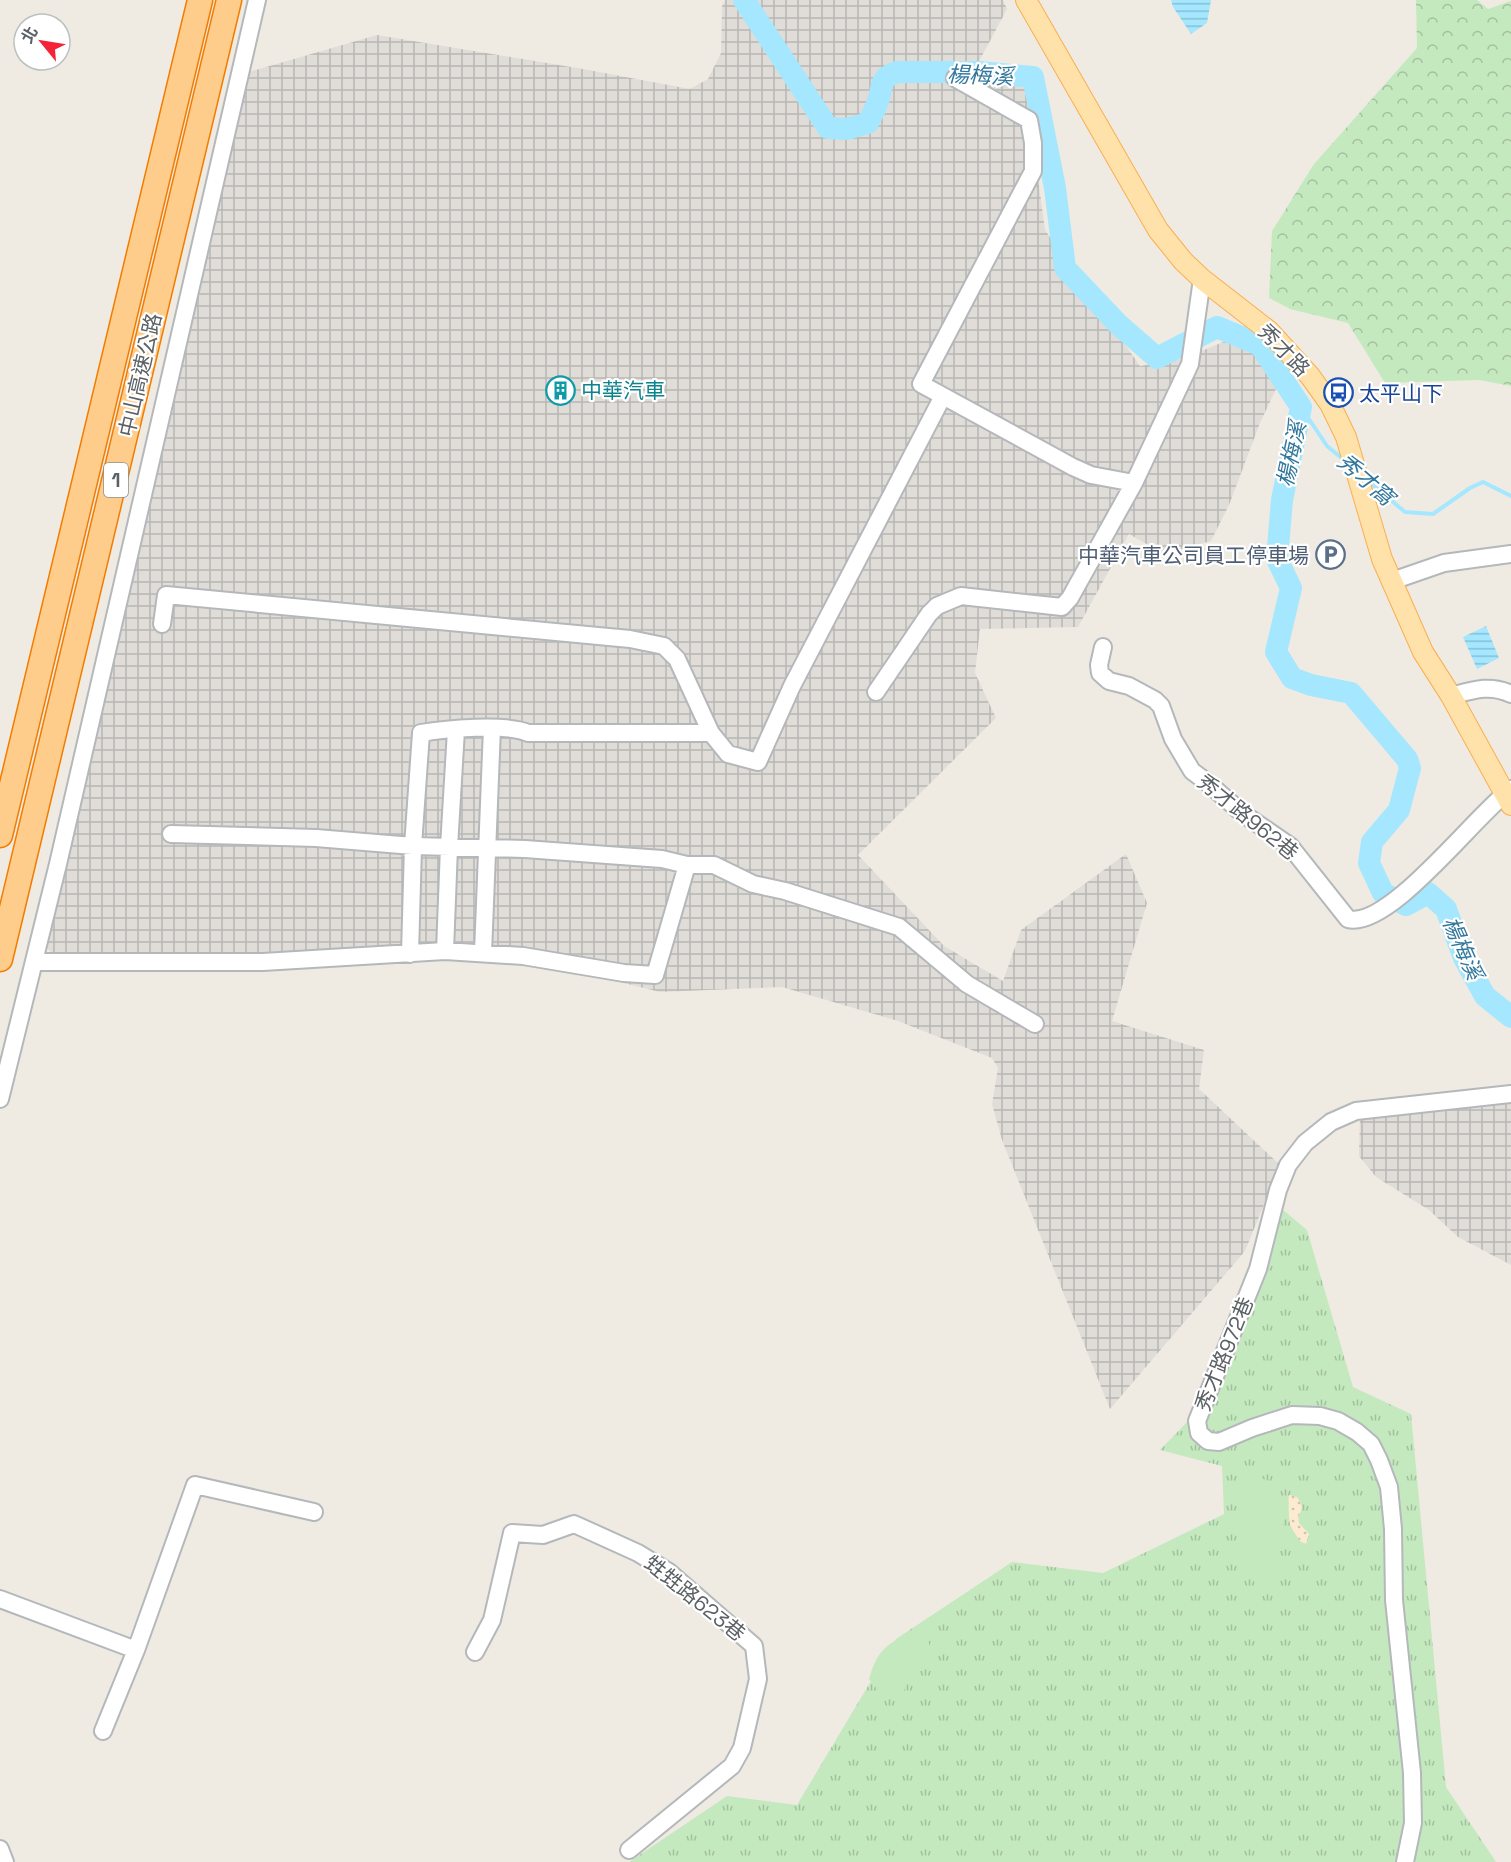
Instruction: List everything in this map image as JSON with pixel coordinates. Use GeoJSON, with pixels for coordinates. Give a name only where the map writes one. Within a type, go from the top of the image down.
{"type":"FeatureCollection","features":[{"type":"Feature","properties":{"kind":"highway","name":"中山高速公路"},"geometry":{"type":"LineString","coordinates":[[0,835],[200,0]]}},
{"type":"Feature","properties":{"kind":"highway","name":"中山高速公路"},"geometry":{"type":"LineString","coordinates":[[0,960],[229,0]]}},
{"type":"Feature","properties":{"kind":"main road","name":"秀才路"},"geometry":{"type":"LineString","coordinates":[[1026,0],[1158,230],[1183,261],[1202,279],[1269,331],[1310,376],[1330,404],[1346,437],[1382,559],[1423,651],[1509,796]]}},
{"type":"Feature","properties":{"kind":"street"},"geometry":{"type":"LineString","coordinates":[[0,1099],[34,962],[257,0]]}},
{"type":"Feature","properties":{"kind":"street"},"geometry":{"type":"LineString","coordinates":[[955,78],[1029,120],[1033,143],[1033,171],[921,384],[1073,467],[1091,475],[1134,483]]}},
{"type":"Feature","properties":{"kind":"street"},"geometry":{"type":"LineString","coordinates":[[876,692],[929,614],[937,606],[962,596],[1062,607],[1070,598],[1134,483],[1190,364],[1202,279]]}},
{"type":"Feature","properties":{"kind":"street"},"geometry":{"type":"LineString","coordinates":[[162,624],[166,595],[630,639],[664,646],[677,659],[711,733],[728,754],[758,762],[792,686],[943,396]]}},
{"type":"Feature","properties":{"kind":"street"},"geometry":{"type":"LineString","coordinates":[[1392,581],[1444,563],[1511,554]]}},
{"type":"Feature","properties":{"kind":"street","name":"秀才路962巷"},"geometry":{"type":"LineString","coordinates":[[1103,647],[1098,665],[1100,673],[1108,681],[1129,686],[1155,700],[1161,706],[1173,739],[1192,771],[1242,813],[1290,846],[1348,919],[1356,921],[1377,911],[1413,887],[1509,796]]}},
{"type":"Feature","properties":{"kind":"street"},"geometry":{"type":"LineString","coordinates":[[1451,696],[1483,688],[1498,688],[1511,694]]}},
{"type":"Feature","properties":{"kind":"street"},"geometry":{"type":"LineString","coordinates":[[410,954],[413,846],[421,733],[447,728],[456,730],[518,728],[528,733],[711,733]]}},
{"type":"Feature","properties":{"kind":"street"},"geometry":{"type":"LineString","coordinates":[[483,953],[492,728]]}},
{"type":"Feature","properties":{"kind":"street"},"geometry":{"type":"LineString","coordinates":[[445,951],[456,730]]}},
{"type":"Feature","properties":{"kind":"street"},"geometry":{"type":"LineString","coordinates":[[171,834],[316,838],[413,846],[488,848],[662,859],[687,865],[714,865],[753,884],[784,891],[899,927],[967,984],[1035,1024]]}},
{"type":"Feature","properties":{"kind":"street"},"geometry":{"type":"LineString","coordinates":[[34,962],[262,962],[445,951],[523,956],[624,973],[655,975],[687,865]]}},
{"type":"Feature","properties":{"kind":"street","name":"秀才路972巷"},"geometry":{"type":"LineString","coordinates":[[1405,1862],[1413,1822],[1412,1773],[1394,1600],[1393,1529],[1389,1487],[1379,1460],[1371,1444],[1357,1432],[1338,1421],[1320,1416],[1292,1415],[1219,1442],[1208,1441],[1199,1433],[1197,1420],[1258,1269],[1278,1190],[1288,1165],[1305,1143],[1330,1122],[1356,1111],[1511,1094]]}},
{"type":"Feature","properties":{"kind":"street"},"geometry":{"type":"LineString","coordinates":[[103,1731],[136,1650],[195,1485],[314,1512]]}},
{"type":"Feature","properties":{"kind":"street","name":"甡甡路623巷"},"geometry":{"type":"LineString","coordinates":[[475,1652],[492,1620],[512,1533],[543,1535],[574,1524],[638,1553],[669,1572],[754,1646],[758,1679],[742,1748],[732,1766],[629,1850]]}},
{"type":"Feature","properties":{"kind":"street"},"geometry":{"type":"LineString","coordinates":[[0,1599],[136,1650]]}},
{"type":"Feature","properties":{"kind":"street"},"geometry":{"type":"LineString","coordinates":[[0,1849],[4,1862]]}},
{"type":"Feature","properties":{"kind":"shaded area"},"geometry":{"type":"Polygon","coordinates":[[[725,0],[1003,0],[1007,9],[968,82],[1025,82],[1045,230],[1140,366],[1182,359],[1233,338],[1285,370],[1260,423],[1229,505],[1211,541],[1164,554],[1129,534],[1078,627],[980,629],[975,673],[996,718],[858,855],[944,946],[1003,981],[1021,930],[1126,854],[1147,903],[1112,1021],[1204,1050],[1199,1089],[1280,1165],[1245,1251],[1110,1409],[1002,1140],[992,1104],[998,1068],[992,1058],[898,1021],[782,987],[660,992],[575,971],[503,962],[295,955],[69,971],[47,948],[245,73],[377,35],[690,89],[708,79],[721,53],[722,6],[725,0]]]}},
{"type":"Feature","properties":{"kind":"shaded area"},"geometry":{"type":"Polygon","coordinates":[[[1511,1100],[1511,1265],[1458,1237],[1429,1210],[1376,1177],[1359,1156],[1360,1118],[1511,1100]]]}},
{"type":"Feature","properties":{"kind":"green space"},"geometry":{"type":"Polygon","coordinates":[[[1416,0],[1477,0],[1488,9],[1511,1],[1511,386],[1479,380],[1385,383],[1348,323],[1290,309],[1269,298],[1272,231],[1314,164],[1417,48],[1416,0]]]}},
{"type":"Feature","properties":{"kind":"green space"},"geometry":{"type":"Polygon","coordinates":[[[1281,1208],[1307,1230],[1353,1387],[1411,1414],[1446,1787],[1496,1862],[629,1862],[727,1796],[797,1805],[896,1639],[1012,1562],[1103,1573],[1224,1514],[1222,1466],[1160,1450],[1188,1421],[1281,1208]]]}},
{"type":"Feature","properties":{"kind":"green space"},"geometry":{"type":"Polygon","coordinates":[[[1264,1479],[1280,1488],[1283,1524],[1277,1566],[1265,1586],[1251,1580],[1237,1510],[1243,1487],[1264,1479]]]}},
{"type":"Feature","properties":{"kind":"green space"},"geometry":{"type":"Polygon","coordinates":[[[910,1633],[928,1640],[931,1651],[914,1671],[902,1694],[891,1695],[883,1692],[869,1679],[875,1662],[883,1650],[910,1633]]]}},
{"type":"Feature","properties":{"kind":"sand"},"geometry":{"type":"Polygon","coordinates":[[[1289,1495],[1297,1497],[1301,1504],[1302,1509],[1298,1516],[1299,1523],[1309,1534],[1306,1544],[1300,1541],[1290,1524],[1289,1495]]]}},
{"type":"Feature","properties":{"kind":"water"},"geometry":{"type":"Polygon","coordinates":[[[1171,0],[1211,0],[1207,23],[1191,34],[1173,7],[1171,0]]]}},
{"type":"Feature","properties":{"kind":"water"},"geometry":{"type":"Polygon","coordinates":[[[1486,626],[1499,658],[1477,669],[1463,637],[1486,626]]]}},
{"type":"Feature","properties":{"kind":"waterway","name":"楊梅溪"},"geometry":{"type":"LineString","coordinates":[[744,0],[828,128],[847,129],[868,123],[877,104],[882,84],[886,78],[897,72],[979,72],[1033,77],[1055,188],[1065,268],[1118,324],[1157,358],[1217,327],[1260,345],[1301,407],[1282,500],[1277,559],[1291,588],[1276,652],[1292,678],[1311,685],[1351,693],[1407,759],[1410,768],[1399,810],[1372,842],[1369,863],[1383,893],[1406,905],[1428,893],[1446,909],[1464,958],[1485,996],[1511,1017]]}},
{"type":"Feature","properties":{"kind":"waterway","name":"秀才窩"},"geometry":{"type":"LineString","coordinates":[[1301,407],[1327,446],[1344,460]]}},
{"type":"Feature","properties":{"kind":"waterway","name":"秀才窩"},"geometry":{"type":"LineString","coordinates":[[1366,479],[1405,512],[1433,514],[1470,488],[1483,482],[1511,496]]}},
{"type":"Feature","properties":{"kind":"place","name":"中華汽車"},"geometry":{"type":"Point","coordinates":[560,390]}},
{"type":"Feature","properties":{"kind":"place","name":"太平山下"},"geometry":{"type":"Point","coordinates":[1338,393]}},
{"type":"Feature","properties":{"kind":"place","name":"中華汽車公司員工停車場"},"geometry":{"type":"Point","coordinates":[1330,555]}}]}
